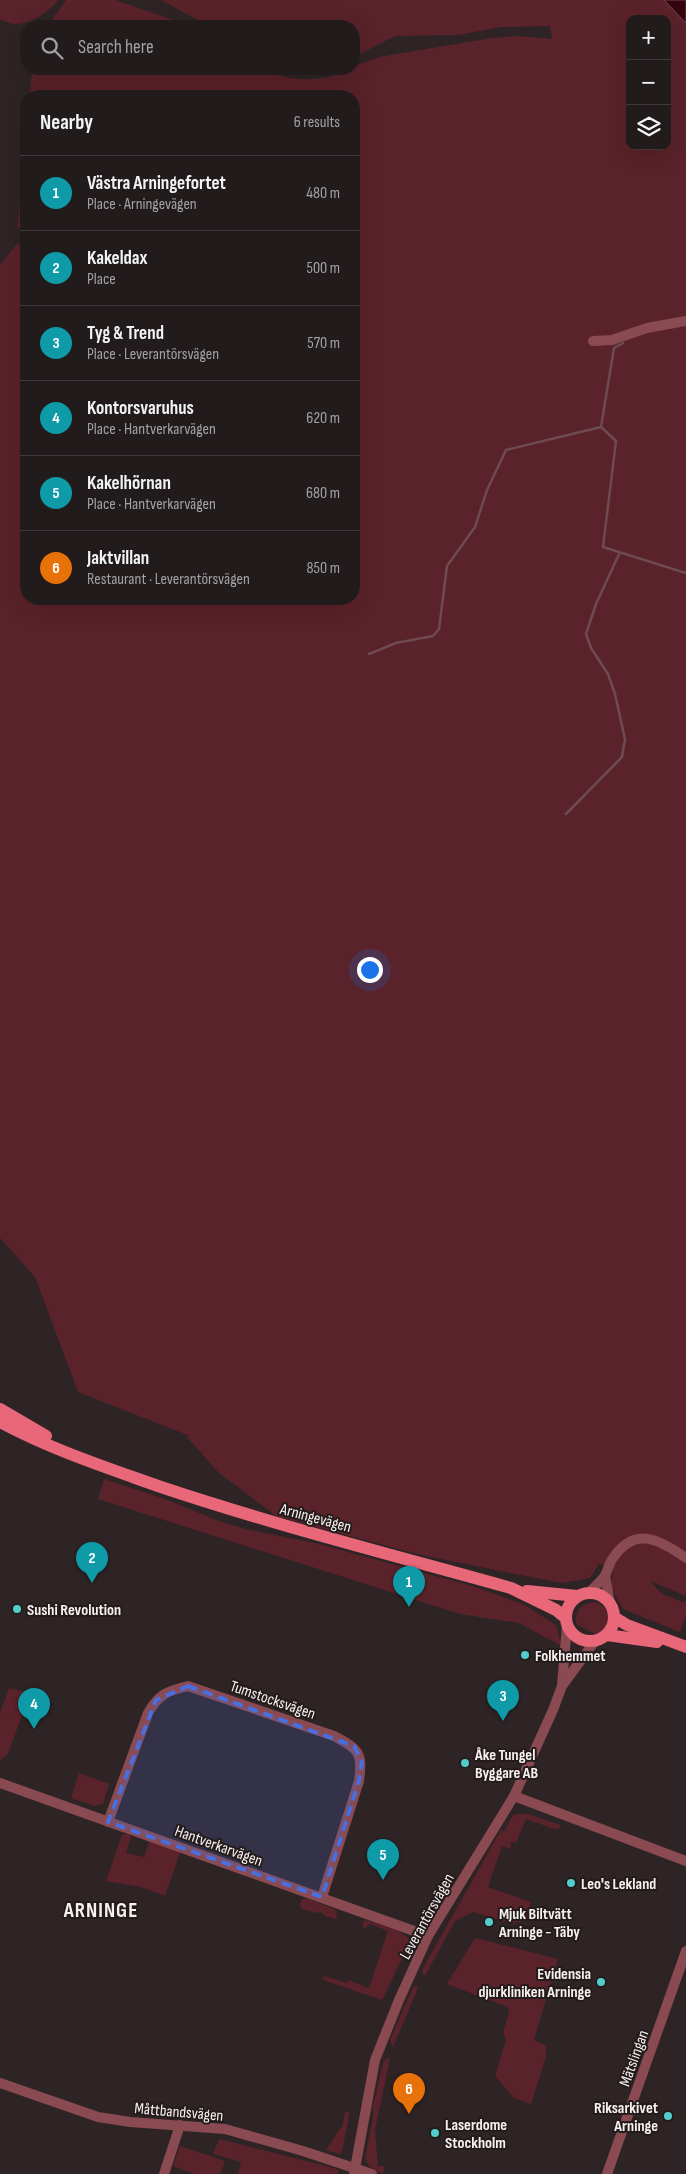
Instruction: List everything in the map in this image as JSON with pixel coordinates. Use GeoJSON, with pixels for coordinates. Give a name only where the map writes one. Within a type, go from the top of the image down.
{"type":"FeatureCollection","features":[{"type":"Feature","properties":{"kind":"main road","name":"Arningevägen"},"geometry":{"type":"LineString","coordinates":[[0,1409],[32,1429],[106,1467]]}},
{"type":"Feature","properties":{"kind":"main road","name":"Arningevägen"},"geometry":{"type":"LineString","coordinates":[[0,1422],[28,1437],[106,1467],[210,1503],[273,1522],[520,1591],[583,1594]]}},
{"type":"Feature","properties":{"kind":"main road","name":"Arningevägen"},"geometry":{"type":"LineString","coordinates":[[520,1591],[566,1621]]}},
{"type":"Feature","properties":{"kind":"main road"},"geometry":{"type":"LineString","coordinates":[[583,1594],[602,1596],[610,1604],[614,1617],[612,1626],[606,1635],[595,1641],[586,1641],[578,1638],[566,1621],[568,1606],[583,1594]]}},
{"type":"Feature","properties":{"kind":"main road"},"geometry":{"type":"LineString","coordinates":[[614,1617],[627,1625],[684,1646]]}},
{"type":"Feature","properties":{"kind":"main road"},"geometry":{"type":"LineString","coordinates":[[606,1635],[684,1646]]}},
{"type":"Feature","properties":{"kind":"street"},"geometry":{"type":"LineString","coordinates":[[593,341],[612,340],[647,328],[686,321]]}},
{"type":"Feature","properties":{"kind":"street"},"geometry":{"type":"LineString","coordinates":[[610,1604],[606,1575],[610,1563],[625,1543],[642,1538],[656,1540],[686,1558]]}},
{"type":"Feature","properties":{"kind":"street"},"geometry":{"type":"LineString","coordinates":[[583,1594],[606,1575]]}},
{"type":"Feature","properties":{"kind":"street","name":"Leverantörsvägen"},"geometry":{"type":"LineString","coordinates":[[562,1686],[566,1621]]}},
{"type":"Feature","properties":{"kind":"street","name":"Leverantörsvägen"},"geometry":{"type":"LineString","coordinates":[[354,2171],[375,2060],[398,2000],[428,1936],[514,1796],[562,1686],[595,1641]]}},
{"type":"Feature","properties":{"kind":"street","name":"Tumstocksvägen"},"geometry":{"type":"LineString","coordinates":[[108,1822],[148,1713],[156,1700],[168,1691],[188,1686],[334,1736],[354,1746],[362,1762],[359,1781],[322,1897]]}},
{"type":"Feature","properties":{"kind":"street","name":"Hantverkarvägen"},"geometry":{"type":"LineString","coordinates":[[0,1783],[428,1936]]}},
{"type":"Feature","properties":{"kind":"street"},"geometry":{"type":"LineString","coordinates":[[514,1796],[686,1861]]}},
{"type":"Feature","properties":{"kind":"street","name":"Mätslingan"},"geometry":{"type":"LineString","coordinates":[[607,2174],[686,1951]]}},
{"type":"Feature","properties":{"kind":"street","name":"Måttbandsvägen"},"geometry":{"type":"LineString","coordinates":[[0,2083],[98,2117],[130,2122],[225,2129],[303,2151],[354,2171]]}},
{"type":"Feature","properties":{"kind":"street"},"geometry":{"type":"LineString","coordinates":[[164,2174],[180,2125]]}},
{"type":"Feature","properties":{"kind":"street"},"geometry":{"type":"LineString","coordinates":[[354,2171],[372,2174]]}},
{"type":"Feature","properties":{"kind":"highlighted area"},"geometry":{"type":"Polygon","coordinates":[[[188,1686],[354,1746],[362,1762],[359,1781],[322,1897],[108,1822],[156,1700],[188,1686]]]}},
{"type":"Feature","properties":{"kind":"shaded area"},"geometry":{"type":"Polygon","coordinates":[[[0,0],[58,0],[40,16],[32,20],[20,20],[20,23],[16,24],[0,19],[0,0]]]}},
{"type":"Feature","properties":{"kind":"shaded area"},"geometry":{"type":"Polygon","coordinates":[[[66,0],[115,0],[173,20],[52,20],[66,0]]]}},
{"type":"Feature","properties":{"kind":"shaded area"},"geometry":{"type":"Polygon","coordinates":[[[161,0],[686,0],[686,1596],[650,1581],[662,1594],[683,1602],[686,1601],[686,1616],[680,1632],[623,1609],[611,1588],[613,1568],[599,1564],[590,1578],[562,1583],[417,1554],[276,1516],[218,1472],[187,1437],[190,1436],[78,1392],[35,1277],[0,1238],[0,265],[16,245],[20,243],[20,605],[360,605],[360,90],[30,90],[32,75],[276,75],[314,79],[335,75],[360,75],[360,64],[379,57],[492,38],[517,36],[552,39],[550,26],[502,27],[458,35],[395,36],[360,54],[360,20],[198,20],[161,0]]]}},
{"type":"Feature","properties":{"kind":"shaded area"},"geometry":{"type":"Polygon","coordinates":[[[664,0],[686,0],[686,23],[664,0]]]}},
{"type":"Feature","properties":{"kind":"shaded area"},"geometry":{"type":"Polygon","coordinates":[[[20,204],[20,229],[17,227],[20,204]]]}},
{"type":"Feature","properties":{"kind":"shaded area"},"geometry":{"type":"Polygon","coordinates":[[[104,1479],[168,1500],[216,1520],[245,1529],[319,1544],[479,1588],[525,1605],[557,1626],[561,1646],[519,1623],[460,1614],[98,1499],[104,1479]]]}},
{"type":"Feature","properties":{"kind":"shaded area"},"geometry":{"type":"Polygon","coordinates":[[[593,1602],[605,1608],[609,1618],[606,1628],[595,1634],[576,1624],[581,1606],[593,1602]]]}},
{"type":"Feature","properties":{"kind":"shaded area"},"geometry":{"type":"Polygon","coordinates":[[[9,1688],[30,1693],[8,1754],[0,1760],[0,1713],[9,1688]]]}},
{"type":"Feature","properties":{"kind":"shaded area"},"geometry":{"type":"Polygon","coordinates":[[[79,1773],[109,1784],[103,1804],[95,1806],[71,1798],[79,1773]]]}},
{"type":"Feature","properties":{"kind":"shaded area"},"geometry":{"type":"Polygon","coordinates":[[[528,1814],[560,1825],[560,1827],[557,1830],[526,1819],[516,1843],[511,1842],[510,1849],[502,1846],[488,1887],[531,1902],[530,1907],[540,1912],[542,1908],[551,1912],[548,1918],[510,1923],[473,1912],[455,1921],[425,1976],[422,1972],[423,1968],[501,1830],[504,1831],[513,1815],[528,1814]]]}},
{"type":"Feature","properties":{"kind":"shaded area"},"geometry":{"type":"Polygon","coordinates":[[[127,1834],[131,1836],[126,1853],[144,1857],[150,1840],[181,1850],[165,1896],[141,1887],[106,1881],[122,1835],[127,1834]]]}},
{"type":"Feature","properties":{"kind":"shaded area"},"geometry":{"type":"Polygon","coordinates":[[[306,1898],[334,1909],[337,1913],[336,1919],[325,1916],[321,1912],[316,1913],[300,1908],[301,1900],[306,1898]]]}},
{"type":"Feature","properties":{"kind":"shaded area"},"geometry":{"type":"Polygon","coordinates":[[[365,1920],[397,1930],[411,1940],[382,2000],[323,1980],[324,1976],[347,1983],[348,1980],[369,1988],[388,1931],[370,1924],[364,1929],[362,1923],[365,1920]]]}},
{"type":"Feature","properties":{"kind":"shaded area"},"geometry":{"type":"Polygon","coordinates":[[[475,1938],[558,1959],[534,2040],[546,2046],[546,2057],[531,2104],[514,2098],[495,2076],[506,2040],[503,2032],[509,2013],[508,2007],[447,1984],[475,1938]]]}},
{"type":"Feature","properties":{"kind":"shaded area"},"geometry":{"type":"Polygon","coordinates":[[[416,1986],[418,1988],[393,2047],[390,2040],[413,1987],[416,1986]]]}},
{"type":"Feature","properties":{"kind":"shaded area"},"geometry":{"type":"Polygon","coordinates":[[[390,2058],[375,2130],[378,2166],[385,2166],[383,2174],[370,2167],[365,2159],[374,2111],[372,2111],[383,2063],[386,2059],[390,2058]]]}},
{"type":"Feature","properties":{"kind":"shaded area"},"geometry":{"type":"Polygon","coordinates":[[[345,2111],[350,2113],[342,2151],[340,2154],[326,2150],[343,2124],[345,2111]]]}},
{"type":"Feature","properties":{"kind":"shaded area"},"geometry":{"type":"Polygon","coordinates":[[[219,2139],[334,2168],[339,2171],[338,2174],[238,2174],[241,2162],[213,2154],[219,2139]]]}},
{"type":"Feature","properties":{"kind":"shaded area"},"geometry":{"type":"Polygon","coordinates":[[[180,2146],[225,2161],[220,2174],[194,2174],[173,2166],[180,2146]]]}},
{"type":"Feature","properties":{"kind":"waterway"},"geometry":{"type":"LineString","coordinates":[[369,654],[396,643],[433,636],[439,629],[447,566],[475,527],[487,490],[506,450],[601,427],[614,348],[623,343]]}},
{"type":"Feature","properties":{"kind":"waterway"},"geometry":{"type":"LineString","coordinates":[[601,427],[616,441],[603,547],[686,573]]}},
{"type":"Feature","properties":{"kind":"waterway"},"geometry":{"type":"LineString","coordinates":[[566,814],[622,757],[625,739],[615,694],[608,674],[591,648],[586,634],[596,604],[620,552]]}},
{"type":"Feature","properties":{"kind":"place","name":"Kakeldax"},"geometry":{"type":"Point","coordinates":[92,1583]}},
{"type":"Feature","properties":{"kind":"place","name":"Västra Arningefortet"},"geometry":{"type":"Point","coordinates":[409,1607]}},
{"type":"Feature","properties":{"kind":"place","name":"Sushi Revolution"},"geometry":{"type":"Point","coordinates":[17,1609]}},
{"type":"Feature","properties":{"kind":"place","name":"Folkhemmet"},"geometry":{"type":"Point","coordinates":[525,1655]}},
{"type":"Feature","properties":{"kind":"place","name":"Tyg & Trend"},"geometry":{"type":"Point","coordinates":[503,1721]}},
{"type":"Feature","properties":{"kind":"place","name":"Kontorsvaruhus"},"geometry":{"type":"Point","coordinates":[34,1729]}},
{"type":"Feature","properties":{"kind":"place","name":"Åke Tungel Byggare AB"},"geometry":{"type":"Point","coordinates":[465,1763]}},
{"type":"Feature","properties":{"kind":"place","name":"Kakelhörnan"},"geometry":{"type":"Point","coordinates":[383,1880]}},
{"type":"Feature","properties":{"kind":"place","name":"Leo's Lekland"},"geometry":{"type":"Point","coordinates":[571,1883]}},
{"type":"Feature","properties":{"kind":"place","name":"Mjuk Biltvätt Arninge - Täby"},"geometry":{"type":"Point","coordinates":[489,1922]}},
{"type":"Feature","properties":{"kind":"place","name":"Evidensia djurkliniken Arninge"},"geometry":{"type":"Point","coordinates":[601,1982]}},
{"type":"Feature","properties":{"kind":"place","name":"Jaktvillan"},"geometry":{"type":"Point","coordinates":[409,2114]}},
{"type":"Feature","properties":{"kind":"place","name":"Riksarkivet Arninge"},"geometry":{"type":"Point","coordinates":[668,2116]}},
{"type":"Feature","properties":{"kind":"place","name":"Laserdome Stockholm"},"geometry":{"type":"Point","coordinates":[435,2133]}},
{"type":"Feature","properties":{"kind":"district","name":"ARNINGE"},"geometry":{"type":"Point","coordinates":[101,1910]}}]}
